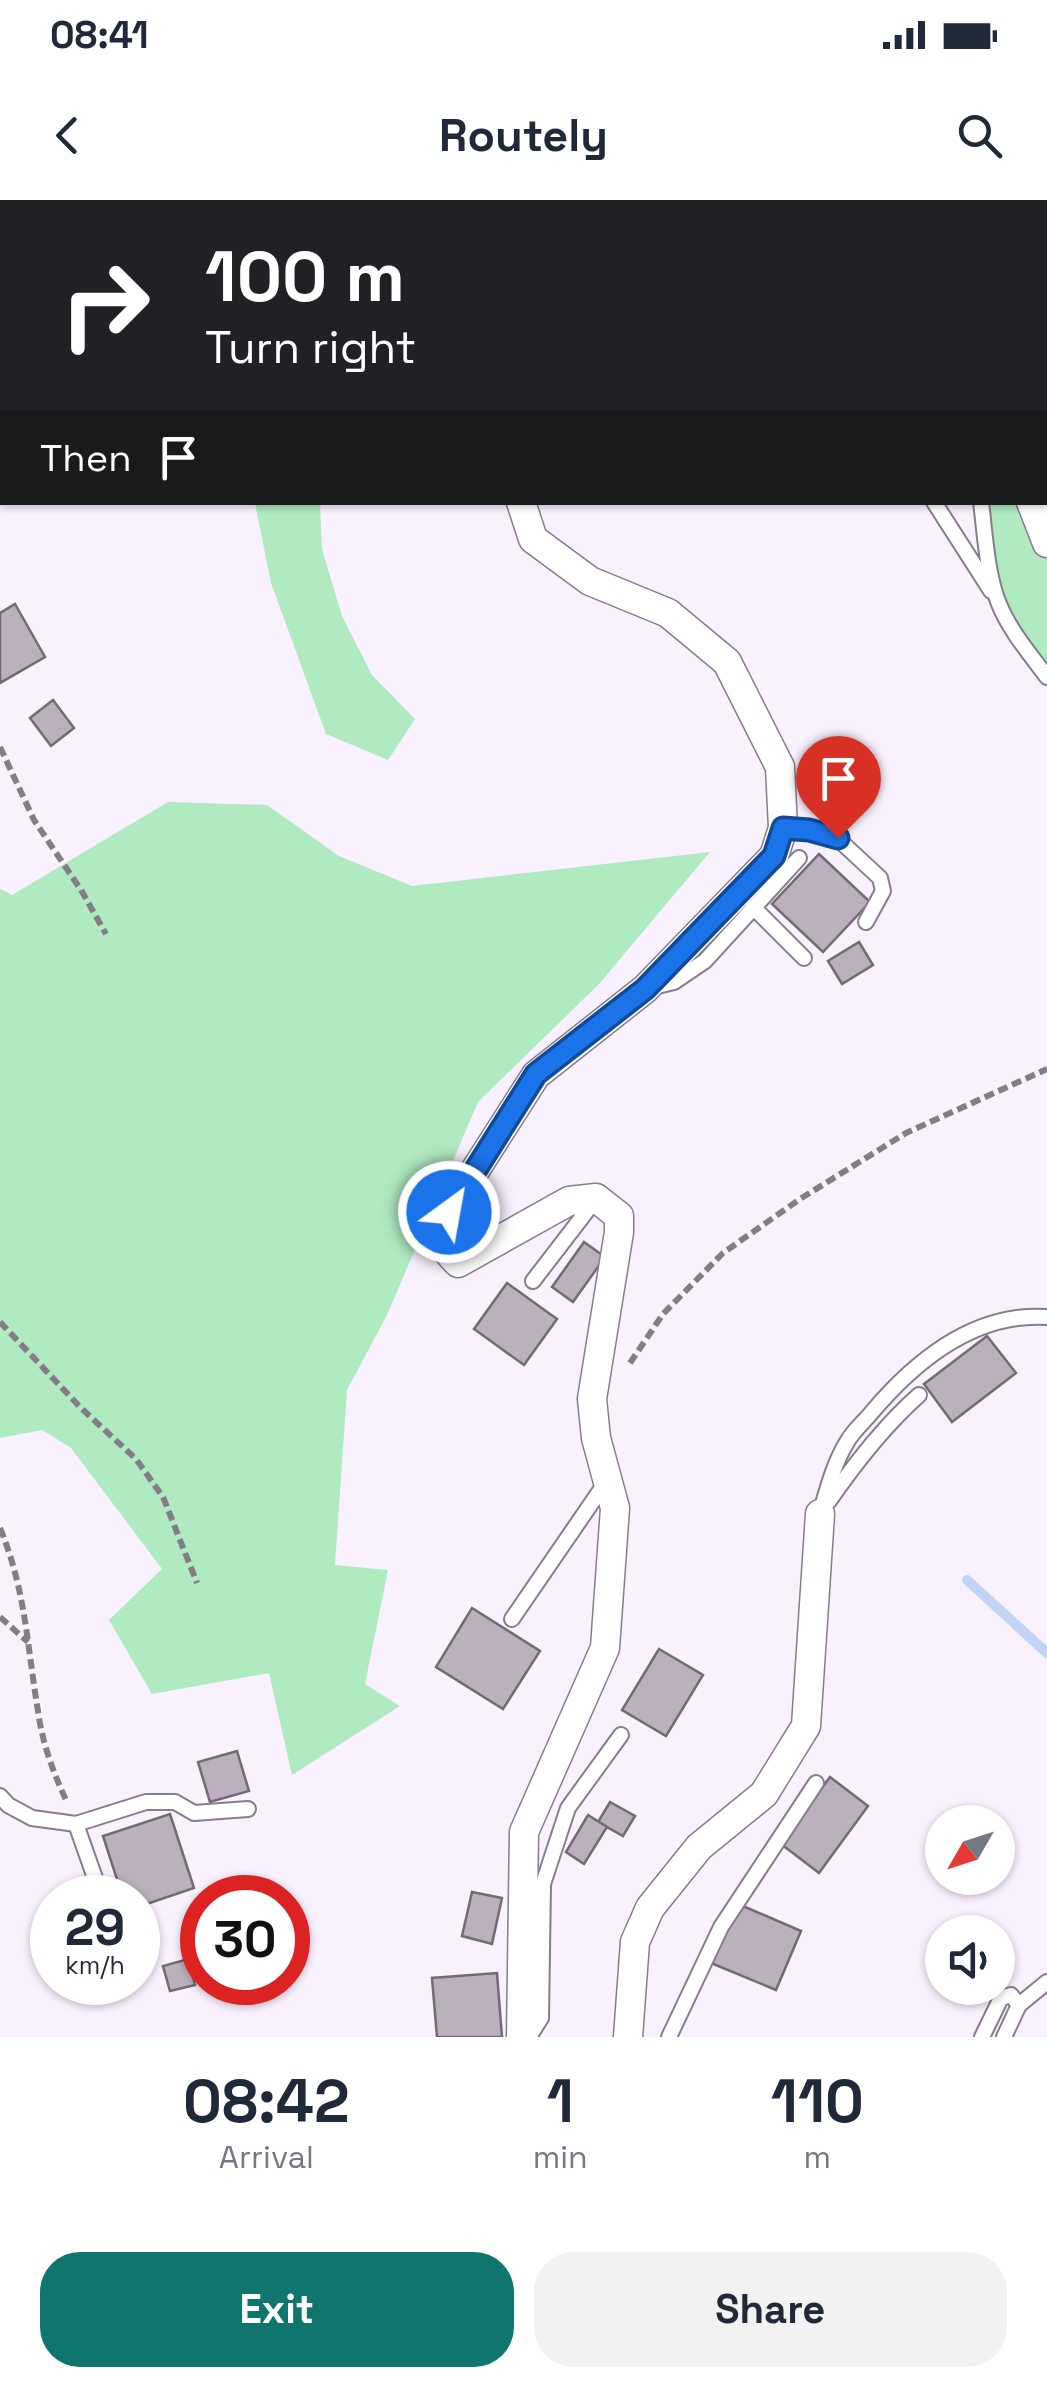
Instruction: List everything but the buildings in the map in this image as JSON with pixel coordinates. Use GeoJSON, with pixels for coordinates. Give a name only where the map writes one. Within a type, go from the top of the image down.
{"type":"FeatureCollection","features":[{"type":"Feature","properties":{"kind":"street"},"geometry":{"type":"LineString","coordinates":[[522,505],[533,538],[590,581],[668,613],[727,662],[780,767],[783,828],[774,856],[645,989],[536,1074],[449,1212],[440,1244],[458,1263],[569,1201],[596,1198],[619,1216],[620,1232],[592,1398],[596,1438],[615,1508],[605,1648],[524,1832],[525,2037]]}},
{"type":"Feature","properties":{"kind":"street"},"geometry":{"type":"LineString","coordinates":[[1032,505],[1047,543]]}},
{"type":"Feature","properties":{"kind":"street"},"geometry":{"type":"LineString","coordinates":[[628,2037],[635,1942],[650,1908],[699,1847],[764,1794],[806,1726],[820,1514]]}},
{"type":"Feature","properties":{"kind":"lane"},"geometry":{"type":"LineString","coordinates":[[936,505],[1047,678]]}},
{"type":"Feature","properties":{"kind":"lane"},"geometry":{"type":"LineString","coordinates":[[981,505],[997,600]]}},
{"type":"Feature","properties":{"kind":"lane"},"geometry":{"type":"LineString","coordinates":[[783,828],[838,838],[880,878],[884,891],[866,922]]}},
{"type":"Feature","properties":{"kind":"lane"},"geometry":{"type":"LineString","coordinates":[[645,989],[674,982],[705,961],[799,858]]}},
{"type":"Feature","properties":{"kind":"lane"},"geometry":{"type":"LineString","coordinates":[[753,908],[804,958]]}},
{"type":"Feature","properties":{"kind":"lane"},"geometry":{"type":"LineString","coordinates":[[533,1281],[596,1198]]}},
{"type":"Feature","properties":{"kind":"lane"},"geometry":{"type":"LineString","coordinates":[[820,1514],[847,1441],[928,1356],[964,1333],[1006,1318],[1047,1317]]}},
{"type":"Feature","properties":{"kind":"lane"},"geometry":{"type":"LineString","coordinates":[[820,1514],[863,1453],[894,1416],[919,1395]]}},
{"type":"Feature","properties":{"kind":"lane"},"geometry":{"type":"LineString","coordinates":[[512,1619],[606,1482]]}},
{"type":"Feature","properties":{"kind":"lane"},"geometry":{"type":"LineString","coordinates":[[525,2037],[541,2018],[543,1884],[568,1808],[621,1735]]}},
{"type":"Feature","properties":{"kind":"lane"},"geometry":{"type":"LineString","coordinates":[[670,2037],[721,1927],[816,1783]]}},
{"type":"Feature","properties":{"kind":"lane"},"geometry":{"type":"LineString","coordinates":[[0,1796],[32,1818],[76,1824],[146,1802],[176,1802],[194,1813],[248,1809]]}},
{"type":"Feature","properties":{"kind":"lane"},"geometry":{"type":"LineString","coordinates":[[76,1824],[94,1875]]}},
{"type":"Feature","properties":{"kind":"lane"},"geometry":{"type":"LineString","coordinates":[[1004,2037],[1019,2005],[1047,1982]]}},
{"type":"Feature","properties":{"kind":"lane"},"geometry":{"type":"LineString","coordinates":[[982,2037],[1001,1998],[1011,1995],[1019,2005]]}},
{"type":"Feature","properties":{"kind":"path"},"geometry":{"type":"LineString","coordinates":[[0,748],[34,820],[82,890],[106,934]]}},
{"type":"Feature","properties":{"kind":"path"},"geometry":{"type":"LineString","coordinates":[[624,1375],[663,1314],[723,1253],[906,1133],[1047,1069]]}},
{"type":"Feature","properties":{"kind":"path"},"geometry":{"type":"LineString","coordinates":[[0,1322],[136,1459],[163,1496],[197,1584]]}},
{"type":"Feature","properties":{"kind":"path"},"geometry":{"type":"LineString","coordinates":[[0,1528],[12,1557],[27,1620],[38,1715],[54,1772],[76,1824]]}},
{"type":"Feature","properties":{"kind":"path"},"geometry":{"type":"LineString","coordinates":[[0,1617],[29,1642]]}},
{"type":"Feature","properties":{"kind":"green space"},"geometry":{"type":"Polygon","coordinates":[[[255,505],[320,505],[322,549],[342,616],[372,675],[415,719],[388,760],[326,734],[271,583],[255,505]]]}},
{"type":"Feature","properties":{"kind":"green space"},"geometry":{"type":"Polygon","coordinates":[[[985,505],[1047,505],[1047,665],[1030,646],[986,572],[985,505]]]}},
{"type":"Feature","properties":{"kind":"green space"},"geometry":{"type":"Polygon","coordinates":[[[168,802],[267,805],[339,856],[412,886],[710,852],[599,984],[478,1102],[387,1315],[347,1390],[335,1565],[388,1570],[365,1684],[400,1706],[292,1775],[269,1673],[152,1694],[109,1620],[162,1569],[71,1448],[42,1430],[0,1438],[0,889],[12,895],[168,802]]]}},
{"type":"Feature","properties":{"kind":"waterway"},"geometry":{"type":"LineString","coordinates":[[967,1580],[1047,1653]]}},
{"type":"Feature","properties":{"kind":"route"},"geometry":{"type":"LineString","coordinates":[[449,1212],[536,1074],[645,989],[774,856],[783,828],[838,838]]}}]}
